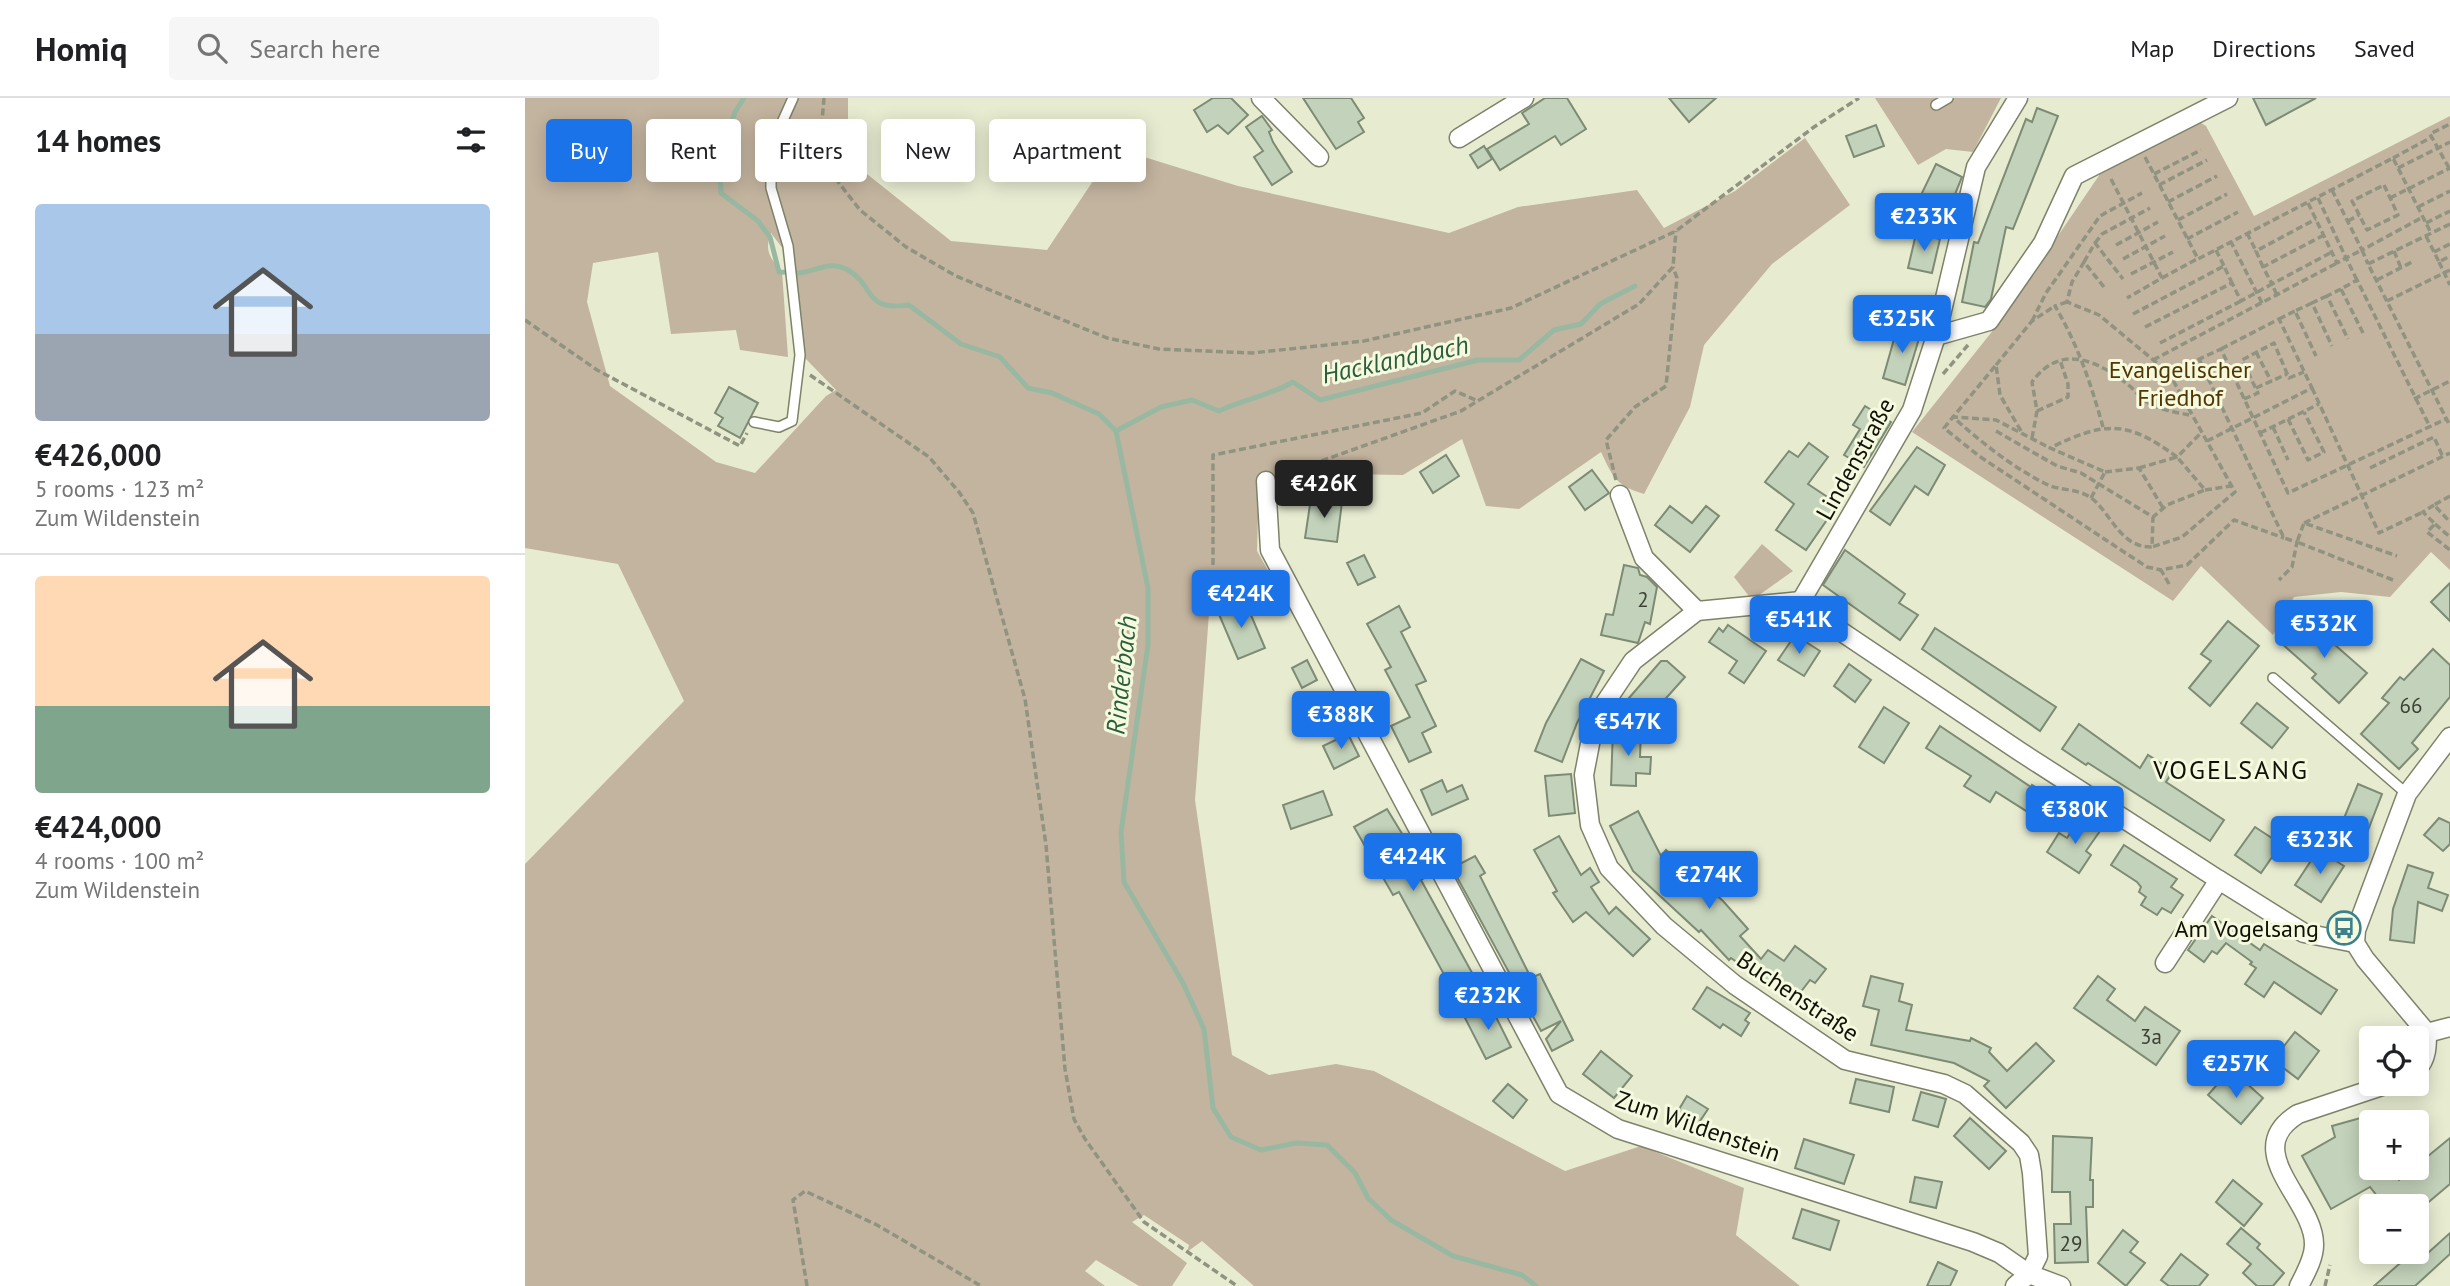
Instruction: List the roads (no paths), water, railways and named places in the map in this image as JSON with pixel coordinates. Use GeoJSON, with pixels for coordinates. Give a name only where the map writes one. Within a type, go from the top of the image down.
{"type":"FeatureCollection","features":[{"type":"Feature","properties":{"kind":"street"},"geometry":{"type":"LineString","coordinates":[[1261,98],[1319,157]]}},
{"type":"Feature","properties":{"kind":"street"},"geometry":{"type":"LineString","coordinates":[[1459,138],[1524,98]]}},
{"type":"Feature","properties":{"kind":"street","name":"Lindenstraße"},"geometry":{"type":"LineString","coordinates":[[1801,601],[1912,410],[1936,336],[1976,167],[2018,98]]}},
{"type":"Feature","properties":{"kind":"street"},"geometry":{"type":"LineString","coordinates":[[1936,336],[1989,321],[2043,243],[2074,176],[2228,98]]}},
{"type":"Feature","properties":{"kind":"street","name":"Zum Wildenstein"},"geometry":{"type":"LineString","coordinates":[[1266,481],[1270,550],[1559,1094],[1618,1129],[1973,1242],[1999,1253],[2022,1280],[2060,1286]]}},
{"type":"Feature","properties":{"kind":"street"},"geometry":{"type":"LineString","coordinates":[[1620,495],[1644,558],[1697,611],[1801,601],[2019,751],[2304,933],[2355,943],[2421,1026]]}},
{"type":"Feature","properties":{"kind":"street","name":"Buchenstraße"},"geometry":{"type":"LineString","coordinates":[[1697,611],[1633,661],[1595,718],[1584,775],[1590,825],[1609,868],[1664,926],[1735,985],[1845,1060],[1944,1084],[1965,1094],[2021,1143],[2029,1155],[2032,1173],[2038,1256],[2022,1280]]}},
{"type":"Feature","properties":{"kind":"street"},"geometry":{"type":"LineString","coordinates":[[2355,943],[2356,930],[2407,794],[2450,737]]}},
{"type":"Feature","properties":{"kind":"street"},"geometry":{"type":"LineString","coordinates":[[2165,963],[2219,880]]}},
{"type":"Feature","properties":{"kind":"street"},"geometry":{"type":"LineString","coordinates":[[2429,1032],[2450,1027]]}},
{"type":"Feature","properties":{"kind":"street"},"geometry":{"type":"LineString","coordinates":[[2299,1286],[2308,1270],[2315,1246],[2304,1212],[2277,1163],[2275,1147],[2278,1133],[2287,1121],[2298,1114],[2359,1094]]}},
{"type":"Feature","properties":{"kind":"lane"},"geometry":{"type":"LineString","coordinates":[[754,422],[779,426],[792,421],[800,367],[785,230],[771,188],[771,146],[793,98]]}},
{"type":"Feature","properties":{"kind":"lane"},"geometry":{"type":"LineString","coordinates":[[1936,105],[1948,98]]}},
{"type":"Feature","properties":{"kind":"lane"},"geometry":{"type":"LineString","coordinates":[[2273,678],[2407,794]]}},
{"type":"Feature","properties":{"kind":"waterway","name":"Rinderbach"},"geometry":{"type":"LineString","coordinates":[[744,98],[735,112],[719,159],[721,193],[758,221],[770,237],[779,272],[801,273],[830,266],[842,267],[857,276],[876,301],[894,306],[909,305],[961,344],[1000,357],[1028,388],[1052,393],[1099,414],[1116,431],[1148,588],[1148,645],[1121,832],[1124,882],[1183,983],[1204,1029],[1213,1108],[1231,1137],[1261,1150],[1296,1143],[1327,1145],[1355,1173],[1368,1198],[1391,1220],[1453,1256],[1522,1275],[1536,1286]]}},
{"type":"Feature","properties":{"kind":"waterway","name":"Hacklandbach"},"geometry":{"type":"LineString","coordinates":[[1116,431],[1161,407],[1192,400],[1219,411],[1293,382],[1320,400],[1478,360],[1519,360],[1554,330],[1581,324],[1600,304],[1635,286]]}},
{"type":"Feature","properties":{"kind":"place","name":"Am Vogelsang"},"geometry":{"type":"Point","coordinates":[2344,928]}},
{"type":"Feature","properties":{"kind":"district","name":"VOGELSANG"},"geometry":{"type":"Point","coordinates":[2231,769]}},
{"type":"Feature","properties":{"kind":"park label","name":"Evangelischer Friedhof"},"geometry":{"type":"Point","coordinates":[2180,383]}}]}
